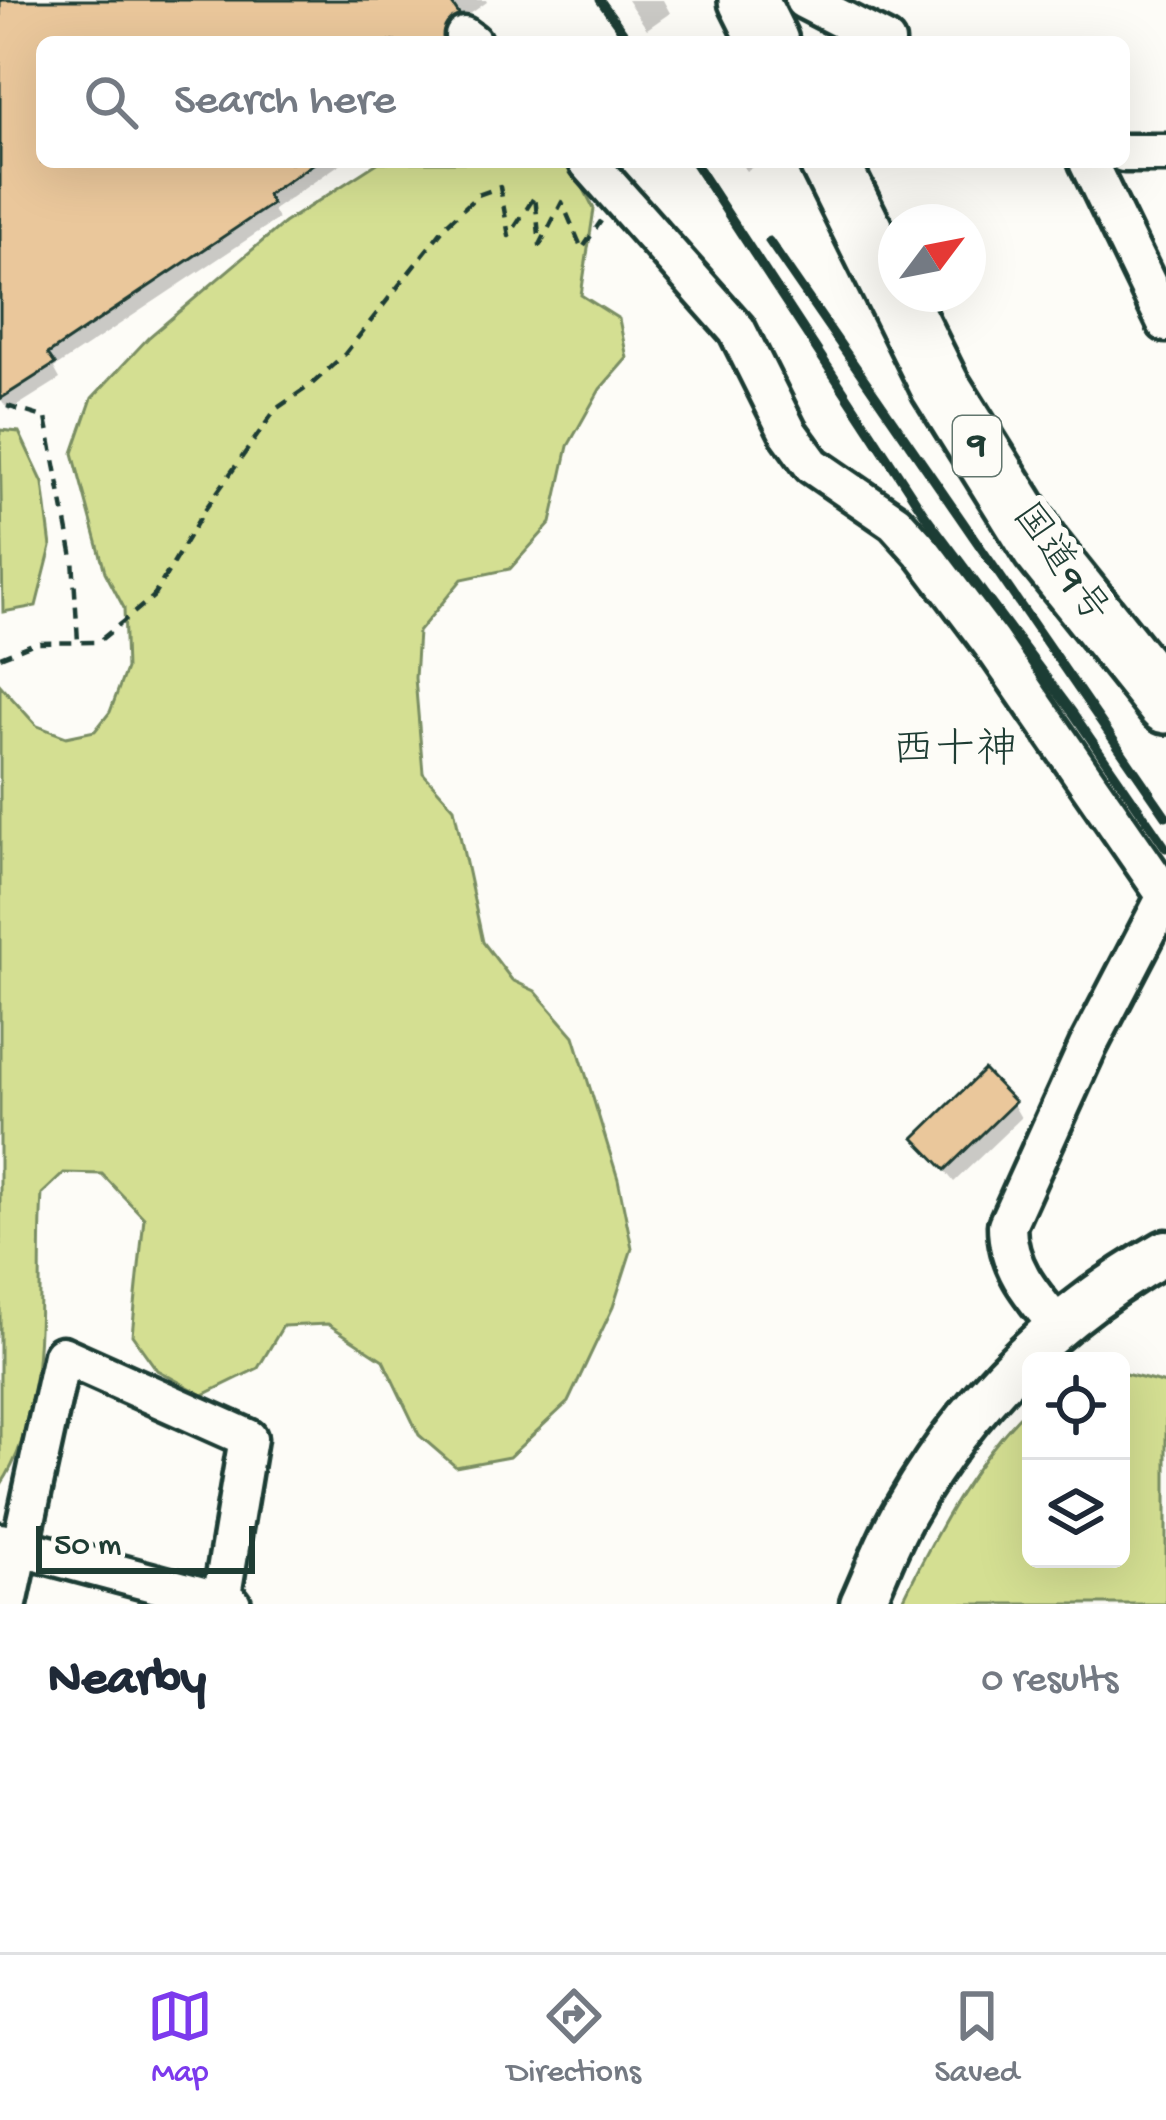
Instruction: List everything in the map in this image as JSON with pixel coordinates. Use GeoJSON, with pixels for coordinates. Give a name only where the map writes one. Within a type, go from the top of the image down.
{"type":"FeatureCollection","features":[{"type":"Feature","properties":{"kind":"highway"},"geometry":{"type":"LineString","coordinates":[[748,0],[766,36]]}},
{"type":"Feature","properties":{"kind":"highway","name":"国道9号"},"geometry":{"type":"LineString","coordinates":[[832,168],[940,386],[1041,548],[1166,704]]}},
{"type":"Feature","properties":{"kind":"street"},"geometry":{"type":"LineString","coordinates":[[804,0],[874,36]]}},
{"type":"Feature","properties":{"kind":"street"},"geometry":{"type":"LineString","coordinates":[[1130,153],[1166,153]]}},
{"type":"Feature","properties":{"kind":"street"},"geometry":{"type":"LineString","coordinates":[[593,168],[737,329],[788,432],[812,465],[895,523],[922,552],[991,643],[1166,896],[1088,1046],[1007,1225],[1014,1267],[1058,1326]]}},
{"type":"Feature","properties":{"kind":"street"},"geometry":{"type":"LineString","coordinates":[[1091,168],[1166,323]]}},
{"type":"Feature","properties":{"kind":"street"},"geometry":{"type":"LineString","coordinates":[[862,1604],[904,1513],[964,1422],[1015,1364],[1058,1326],[1166,1252]]}},
{"type":"Feature","properties":{"kind":"street"},"geometry":{"type":"LineString","coordinates":[[8,1604],[10,1545],[62,1355],[248,1438],[213,1601],[10,1545]]}},
{"type":"Feature","properties":{"kind":"path"},"geometry":{"type":"LineString","coordinates":[[0,657],[35,643],[98,642],[153,597],[204,511],[276,409],[345,354],[447,224],[478,194],[500,187],[509,236],[535,196],[541,245],[562,202],[582,249],[618,197]]}},
{"type":"Feature","properties":{"kind":"path"},"geometry":{"type":"LineString","coordinates":[[7,406],[46,418],[73,558],[78,642]]}},
{"type":"Feature","properties":{"kind":"green space"},"geometry":{"type":"Polygon","coordinates":[[[370,168],[573,168],[594,209],[581,295],[619,319],[627,358],[600,389],[568,446],[551,523],[510,569],[462,579],[418,632],[415,678],[423,773],[454,808],[483,942],[512,980],[535,991],[574,1036],[618,1179],[632,1248],[613,1307],[568,1402],[509,1457],[456,1467],[419,1435],[383,1360],[328,1324],[283,1326],[258,1368],[203,1395],[157,1370],[132,1335],[144,1218],[102,1174],[64,1173],[42,1194],[35,1384],[16,1456],[0,1486],[0,685],[37,726],[66,737],[95,731],[110,712],[126,669],[124,608],[105,572],[73,453],[92,398],[149,337],[284,223],[370,168]]]}},
{"type":"Feature","properties":{"kind":"green space"},"geometry":{"type":"Polygon","coordinates":[[[0,430],[19,432],[43,483],[51,547],[36,606],[3,612],[0,430]]]}},
{"type":"Feature","properties":{"kind":"green space"},"geometry":{"type":"Polygon","coordinates":[[[1130,1375],[1166,1384],[1166,1604],[901,1604],[942,1525],[1022,1414],[1022,1568],[1130,1568],[1130,1375]]]}},
{"type":"Feature","properties":{"kind":"building"},"geometry":{"type":"Polygon","coordinates":[[[0,0],[449,0],[467,26],[453,36],[36,36],[36,168],[307,168],[267,195],[272,204],[48,354],[55,364],[0,399],[0,0]]]}},
{"type":"Feature","properties":{"kind":"building"},"geometry":{"type":"Polygon","coordinates":[[[984,1070],[1015,1102],[945,1170],[914,1138],[984,1070]]]}},
{"type":"Feature","properties":{"kind":"railway"},"geometry":{"type":"LineString","coordinates":[[600,0],[626,36]]}},
{"type":"Feature","properties":{"kind":"railway"},"geometry":{"type":"LineString","coordinates":[[698,168],[923,512],[1073,713],[1166,848]]}},
{"type":"Feature","properties":{"kind":"railway"},"geometry":{"type":"LineString","coordinates":[[769,241],[1166,816]]}},
{"type":"Feature","properties":{"kind":"district","name":"西十神"},"geometry":{"type":"Point","coordinates":[955,753]}}]}
